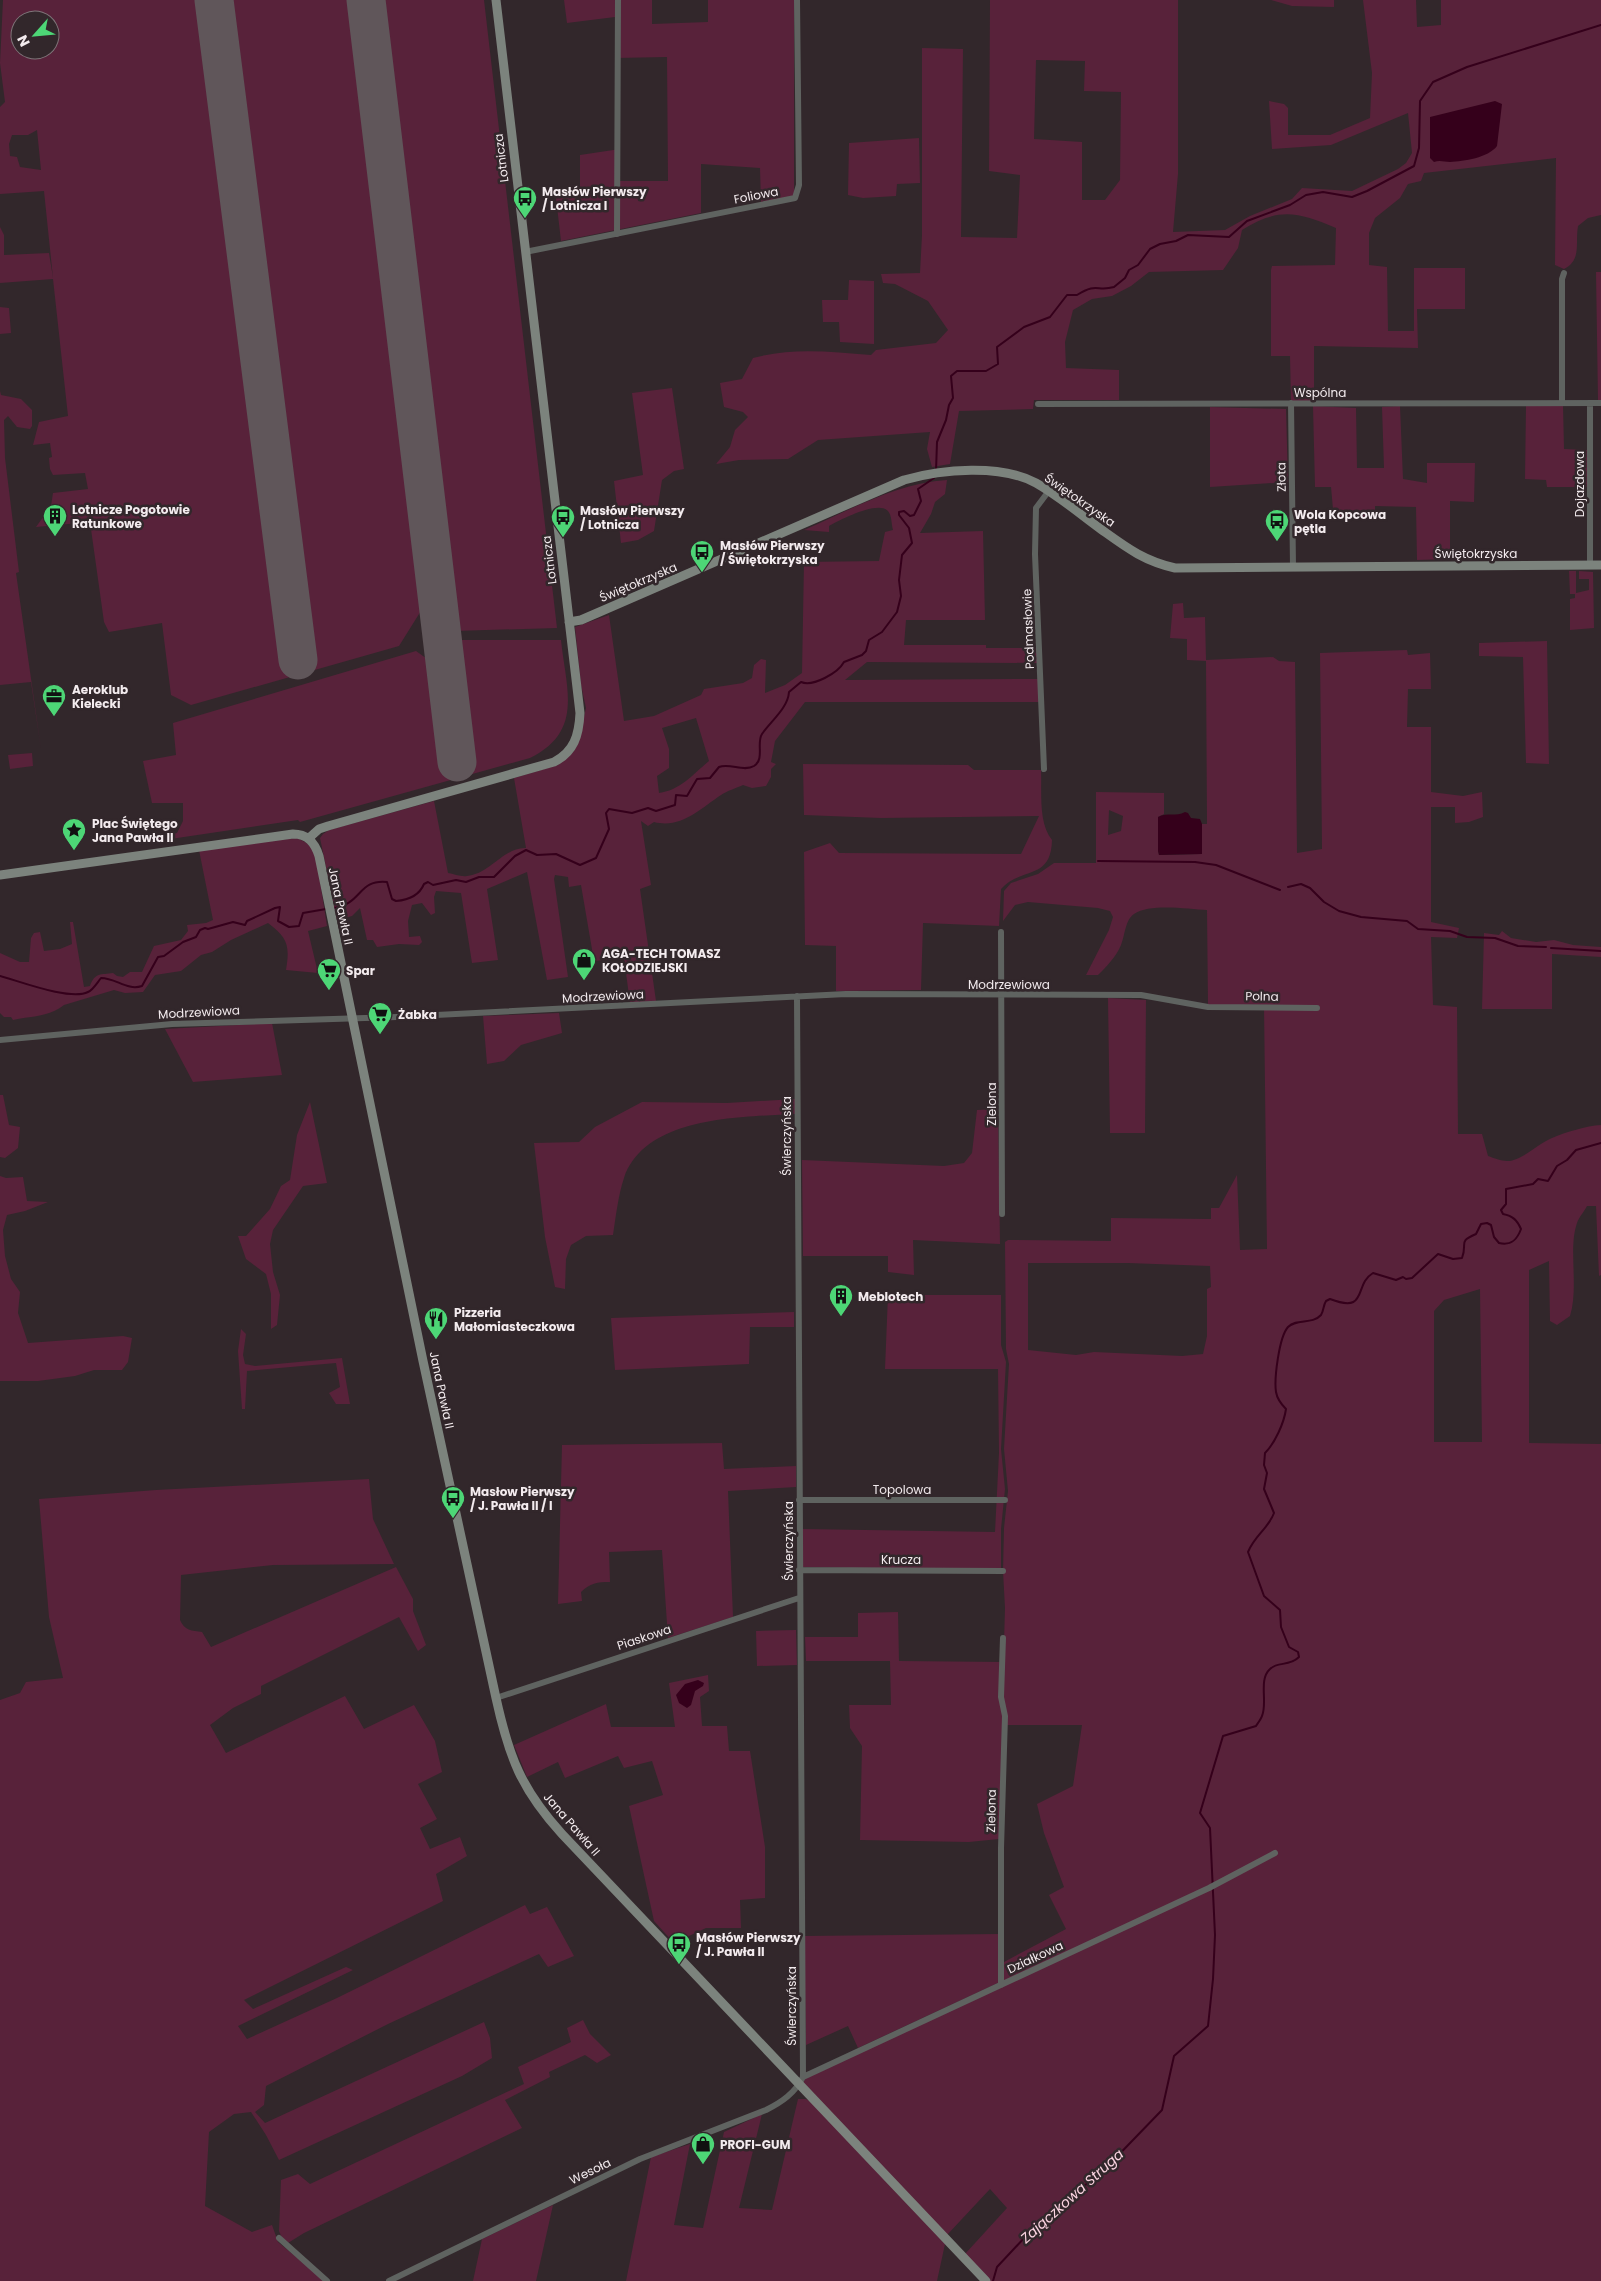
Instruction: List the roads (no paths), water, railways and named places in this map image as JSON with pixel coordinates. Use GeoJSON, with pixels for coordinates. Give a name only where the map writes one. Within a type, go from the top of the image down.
{"type":"FeatureCollection","features":[{"type":"Feature","properties":{"kind":"main road","name":"Lotnicza"},"geometry":{"type":"LineString","coordinates":[[309,838],[319,829],[328,826],[545,765],[562,758],[574,746],[580,724],[496,0]]}},
{"type":"Feature","properties":{"kind":"main road","name":"Świętokrzyska"},"geometry":{"type":"LineString","coordinates":[[569,622],[581,620],[904,480],[930,474],[969,471],[1004,472],[1023,478],[1048,492],[1141,557],[1175,568],[1601,565]]}},
{"type":"Feature","properties":{"kind":"main road"},"geometry":{"type":"LineString","coordinates":[[0,876],[293,834],[309,838]]}},
{"type":"Feature","properties":{"kind":"main road","name":"Jana Pawła II"},"geometry":{"type":"LineString","coordinates":[[309,838],[317,849],[425,1370],[496,1698],[507,1747],[513,1763],[530,1793],[550,1822],[801,2081],[806,2092],[986,2281]]}},
{"type":"Feature","properties":{"kind":"street"},"geometry":{"type":"LineString","coordinates":[[616,234],[618,0]]}},
{"type":"Feature","properties":{"kind":"street","name":"Foliowa"},"geometry":{"type":"LineString","coordinates":[[525,252],[798,196],[797,0]]}},
{"type":"Feature","properties":{"kind":"street"},"geometry":{"type":"LineString","coordinates":[[1562,402],[1562,279],[1564,273]]}},
{"type":"Feature","properties":{"kind":"street","name":"Złota"},"geometry":{"type":"LineString","coordinates":[[1291,403],[1293,567]]}},
{"type":"Feature","properties":{"kind":"street","name":"Dojazdowa"},"geometry":{"type":"LineString","coordinates":[[1590,403],[1590,565]]}},
{"type":"Feature","properties":{"kind":"street","name":"Wspólna"},"geometry":{"type":"LineString","coordinates":[[1038,404],[1601,403]]}},
{"type":"Feature","properties":{"kind":"street","name":"Podmasłowie"},"geometry":{"type":"LineString","coordinates":[[1044,769],[1035,554],[1036,508],[1048,492]]}},
{"type":"Feature","properties":{"kind":"street","name":"Zielona"},"geometry":{"type":"LineString","coordinates":[[1001,932],[1002,1214]]}},
{"type":"Feature","properties":{"kind":"street","name":"Modrzewiowa"},"geometry":{"type":"LineString","coordinates":[[0,1040],[172,1024],[398,1018],[797,996],[1140,996],[1208,1007]]}},
{"type":"Feature","properties":{"kind":"street","name":"Świerczyńska"},"geometry":{"type":"LineString","coordinates":[[797,996],[801,2081]]}},
{"type":"Feature","properties":{"kind":"street","name":"Polna"},"geometry":{"type":"LineString","coordinates":[[1208,1007],[1317,1008]]}},
{"type":"Feature","properties":{"kind":"street","name":"Topolowa"},"geometry":{"type":"LineString","coordinates":[[799,1500],[1005,1500]]}},
{"type":"Feature","properties":{"kind":"street","name":"Krucza"},"geometry":{"type":"LineString","coordinates":[[799,1570],[1003,1571]]}},
{"type":"Feature","properties":{"kind":"street","name":"Piaskowa"},"geometry":{"type":"LineString","coordinates":[[496,1698],[799,1598]]}},
{"type":"Feature","properties":{"kind":"street","name":"Zielona"},"geometry":{"type":"LineString","coordinates":[[1001,1985],[1001,1848],[1005,1716],[1001,1697],[1003,1638]]}},
{"type":"Feature","properties":{"kind":"street","name":"Działkowa"},"geometry":{"type":"LineString","coordinates":[[801,2081],[1209,1888],[1275,1853]]}},
{"type":"Feature","properties":{"kind":"street","name":"Wesoła"},"geometry":{"type":"LineString","coordinates":[[390,2281],[639,2160],[766,2110],[780,2103],[801,2081]]}},
{"type":"Feature","properties":{"kind":"street"},"geometry":{"type":"LineString","coordinates":[[279,2238],[327,2281]]}},
{"type":"Feature","properties":{"kind":"waterway"},"geometry":{"type":"LineString","coordinates":[[936,471],[937,442],[953,398],[951,376],[957,371],[986,371],[998,364],[997,347],[1024,327],[1050,317],[1067,295],[1077,295],[1093,288],[1104,289],[1114,287],[1125,278],[1129,270],[1138,265],[1150,249],[1160,244],[1176,241],[1188,235],[1229,237],[1247,221],[1290,205],[1306,195],[1323,192],[1352,197],[1367,191],[1414,166],[1419,148],[1420,101],[1433,82],[1467,67],[1601,25]]}},
{"type":"Feature","properties":{"kind":"waterway"},"geometry":{"type":"LineString","coordinates":[[334,908],[350,902],[370,884],[378,882],[387,882],[392,899],[396,901],[413,897],[428,882],[433,885],[456,880],[466,882],[479,877],[494,877],[515,856],[526,850],[537,855],[556,854],[580,865],[596,858],[609,829],[606,813],[609,809],[632,813],[648,808],[656,811],[675,805],[676,795],[687,796],[697,779],[710,778],[719,767],[750,768],[754,766],[760,755],[760,738],[786,703],[789,692],[801,682],[812,683],[825,678],[844,662],[862,655],[866,651],[869,640],[882,632],[897,612],[901,596],[899,580],[902,555],[912,543],[909,528],[899,515],[899,512],[904,511],[910,516],[914,515],[921,501],[918,489],[934,478]]}},
{"type":"Feature","properties":{"kind":"waterway"},"geometry":{"type":"LineString","coordinates":[[1098,861],[1195,862],[1216,865],[1280,890]]}},
{"type":"Feature","properties":{"kind":"waterway"},"geometry":{"type":"LineString","coordinates":[[1288,887],[1301,884],[1310,888],[1324,902],[1339,911],[1361,917],[1407,921],[1418,929],[1450,931],[1467,937],[1495,938],[1518,946],[1546,947]]}},
{"type":"Feature","properties":{"kind":"waterway"},"geometry":{"type":"LineString","coordinates":[[0,976],[69,994],[88,992],[101,978],[131,987],[142,986],[158,957],[164,956],[183,942],[196,937],[200,930],[233,922],[245,925],[247,921],[280,907],[278,921],[289,927],[299,926],[303,913],[326,909]]}},
{"type":"Feature","properties":{"kind":"waterway"},"geometry":{"type":"LineString","coordinates":[[1551,948],[1601,951]]}},
{"type":"Feature","properties":{"kind":"waterway","name":"Zajączkowa Struga"},"geometry":{"type":"LineString","coordinates":[[993,2281],[997,2267],[1041,2220],[1103,2171],[1162,2110],[1174,2056],[1208,2026],[1215,1935],[1210,1828],[1200,1813],[1223,1736],[1256,1726],[1264,1710],[1266,1674],[1276,1665],[1291,1662],[1299,1657],[1298,1652],[1289,1647],[1281,1627],[1280,1610],[1264,1596],[1248,1552],[1274,1513],[1264,1489],[1267,1473],[1264,1465],[1265,1453],[1278,1433],[1286,1409],[1276,1392],[1278,1358],[1285,1332],[1292,1324],[1317,1318],[1321,1315],[1326,1301],[1330,1299],[1342,1303],[1355,1301],[1363,1284],[1373,1273],[1396,1280],[1403,1277],[1406,1279],[1412,1278],[1438,1254],[1453,1259],[1462,1258],[1465,1241],[1476,1234],[1481,1224],[1487,1223],[1491,1225],[1494,1237],[1499,1243],[1510,1243],[1518,1236],[1521,1229],[1514,1219],[1503,1214],[1501,1210],[1506,1204],[1506,1189],[1533,1184],[1538,1179],[1548,1181],[1557,1166],[1567,1160],[1576,1150],[1601,1143]]}},
{"type":"Feature","properties":{"kind":"place","name":"Masłów Pierwszy / Lotnicza I"},"geometry":{"type":"Point","coordinates":[525,219]}},
{"type":"Feature","properties":{"kind":"place","name":"Lotnicze Pogotowie Ratunkowe"},"geometry":{"type":"Point","coordinates":[55,537]}},
{"type":"Feature","properties":{"kind":"place","name":"Masłów Pierwszy / Lotnicza"},"geometry":{"type":"Point","coordinates":[563,538]}},
{"type":"Feature","properties":{"kind":"place","name":"Wola Kopcowa pętla"},"geometry":{"type":"Point","coordinates":[1277,542]}},
{"type":"Feature","properties":{"kind":"place","name":"Masłów Pierwszy / Świętokrzyska"},"geometry":{"type":"Point","coordinates":[702,573]}},
{"type":"Feature","properties":{"kind":"place","name":"Aeroklub Kielecki"},"geometry":{"type":"Point","coordinates":[54,717]}},
{"type":"Feature","properties":{"kind":"place","name":"Plac Świętego Jana Pawła II"},"geometry":{"type":"Point","coordinates":[74,851]}},
{"type":"Feature","properties":{"kind":"place","name":"AGA-TECH TOMASZ KOŁODZIEJSKI"},"geometry":{"type":"Point","coordinates":[584,981]}},
{"type":"Feature","properties":{"kind":"place","name":"Spar"},"geometry":{"type":"Point","coordinates":[329,991]}},
{"type":"Feature","properties":{"kind":"place","name":"Żabka"},"geometry":{"type":"Point","coordinates":[380,1035]}},
{"type":"Feature","properties":{"kind":"place","name":"Meblotech"},"geometry":{"type":"Point","coordinates":[841,1317]}},
{"type":"Feature","properties":{"kind":"place","name":"Pizzeria Małomiasteczkowa"},"geometry":{"type":"Point","coordinates":[436,1340]}},
{"type":"Feature","properties":{"kind":"place","name":"Masłow Pierwszy / J. Pawła II / I"},"geometry":{"type":"Point","coordinates":[453,1519]}},
{"type":"Feature","properties":{"kind":"place","name":"Masłów Pierwszy / J. Pawła II"},"geometry":{"type":"Point","coordinates":[679,1965]}},
{"type":"Feature","properties":{"kind":"place","name":"PROFI-GUM"},"geometry":{"type":"Point","coordinates":[703,2165]}}]}
